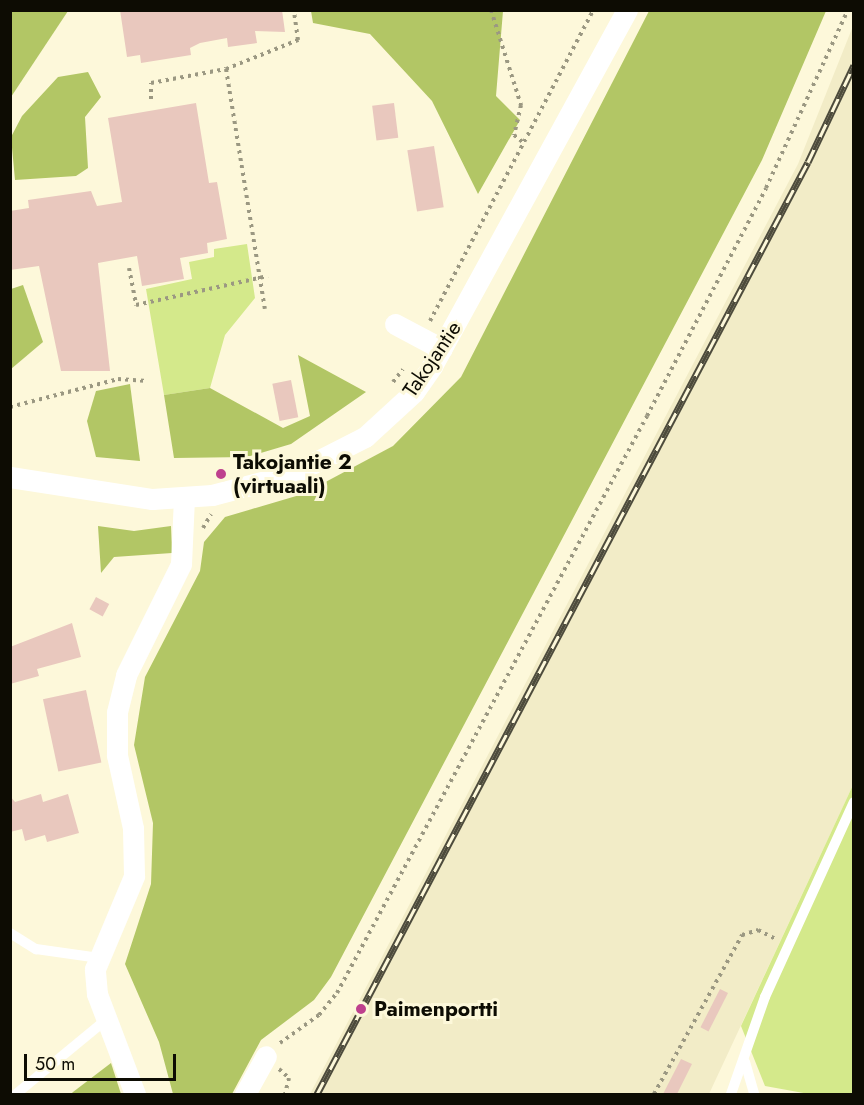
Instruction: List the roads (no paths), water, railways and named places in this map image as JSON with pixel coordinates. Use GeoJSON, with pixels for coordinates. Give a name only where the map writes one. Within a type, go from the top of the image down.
{"type":"FeatureCollection","features":[{"type":"Feature","properties":{"kind":"street","name":"Takojantie"},"geometry":{"type":"LineString","coordinates":[[10,477],[105,494],[184,498],[212,495],[292,474],[365,437],[414,392],[442,349],[627,10]]}},
{"type":"Feature","properties":{"kind":"street"},"geometry":{"type":"LineString","coordinates":[[395,324],[442,349]]}},
{"type":"Feature","properties":{"kind":"street"},"geometry":{"type":"LineString","coordinates":[[135,1095],[95,981],[99,958],[134,876],[133,828],[117,755],[117,712],[126,675],[182,564],[184,498]]}},
{"type":"Feature","properties":{"kind":"street"},"geometry":{"type":"LineString","coordinates":[[245,1095],[266,1056]]}},
{"type":"Feature","properties":{"kind":"lane"},"geometry":{"type":"LineString","coordinates":[[731,1095],[788,945],[854,802]]}},
{"type":"Feature","properties":{"kind":"lane"},"geometry":{"type":"LineString","coordinates":[[10,933],[36,948],[99,958]]}},
{"type":"Feature","properties":{"kind":"lane"},"geometry":{"type":"LineString","coordinates":[[16,1095],[107,1019]]}},
{"type":"Feature","properties":{"kind":"lane"},"geometry":{"type":"LineString","coordinates":[[745,1062],[754,1095]]}},
{"type":"Feature","properties":{"kind":"railway"},"geometry":{"type":"LineString","coordinates":[[317,1094],[808,162],[854,65]]}},
{"type":"Feature","properties":{"kind":"place","name":"Takojantie 2 (virtuaali)"},"geometry":{"type":"Point","coordinates":[221,474]}},
{"type":"Feature","properties":{"kind":"place","name":"Paimenportti"},"geometry":{"type":"Point","coordinates":[361,1009]}}]}
